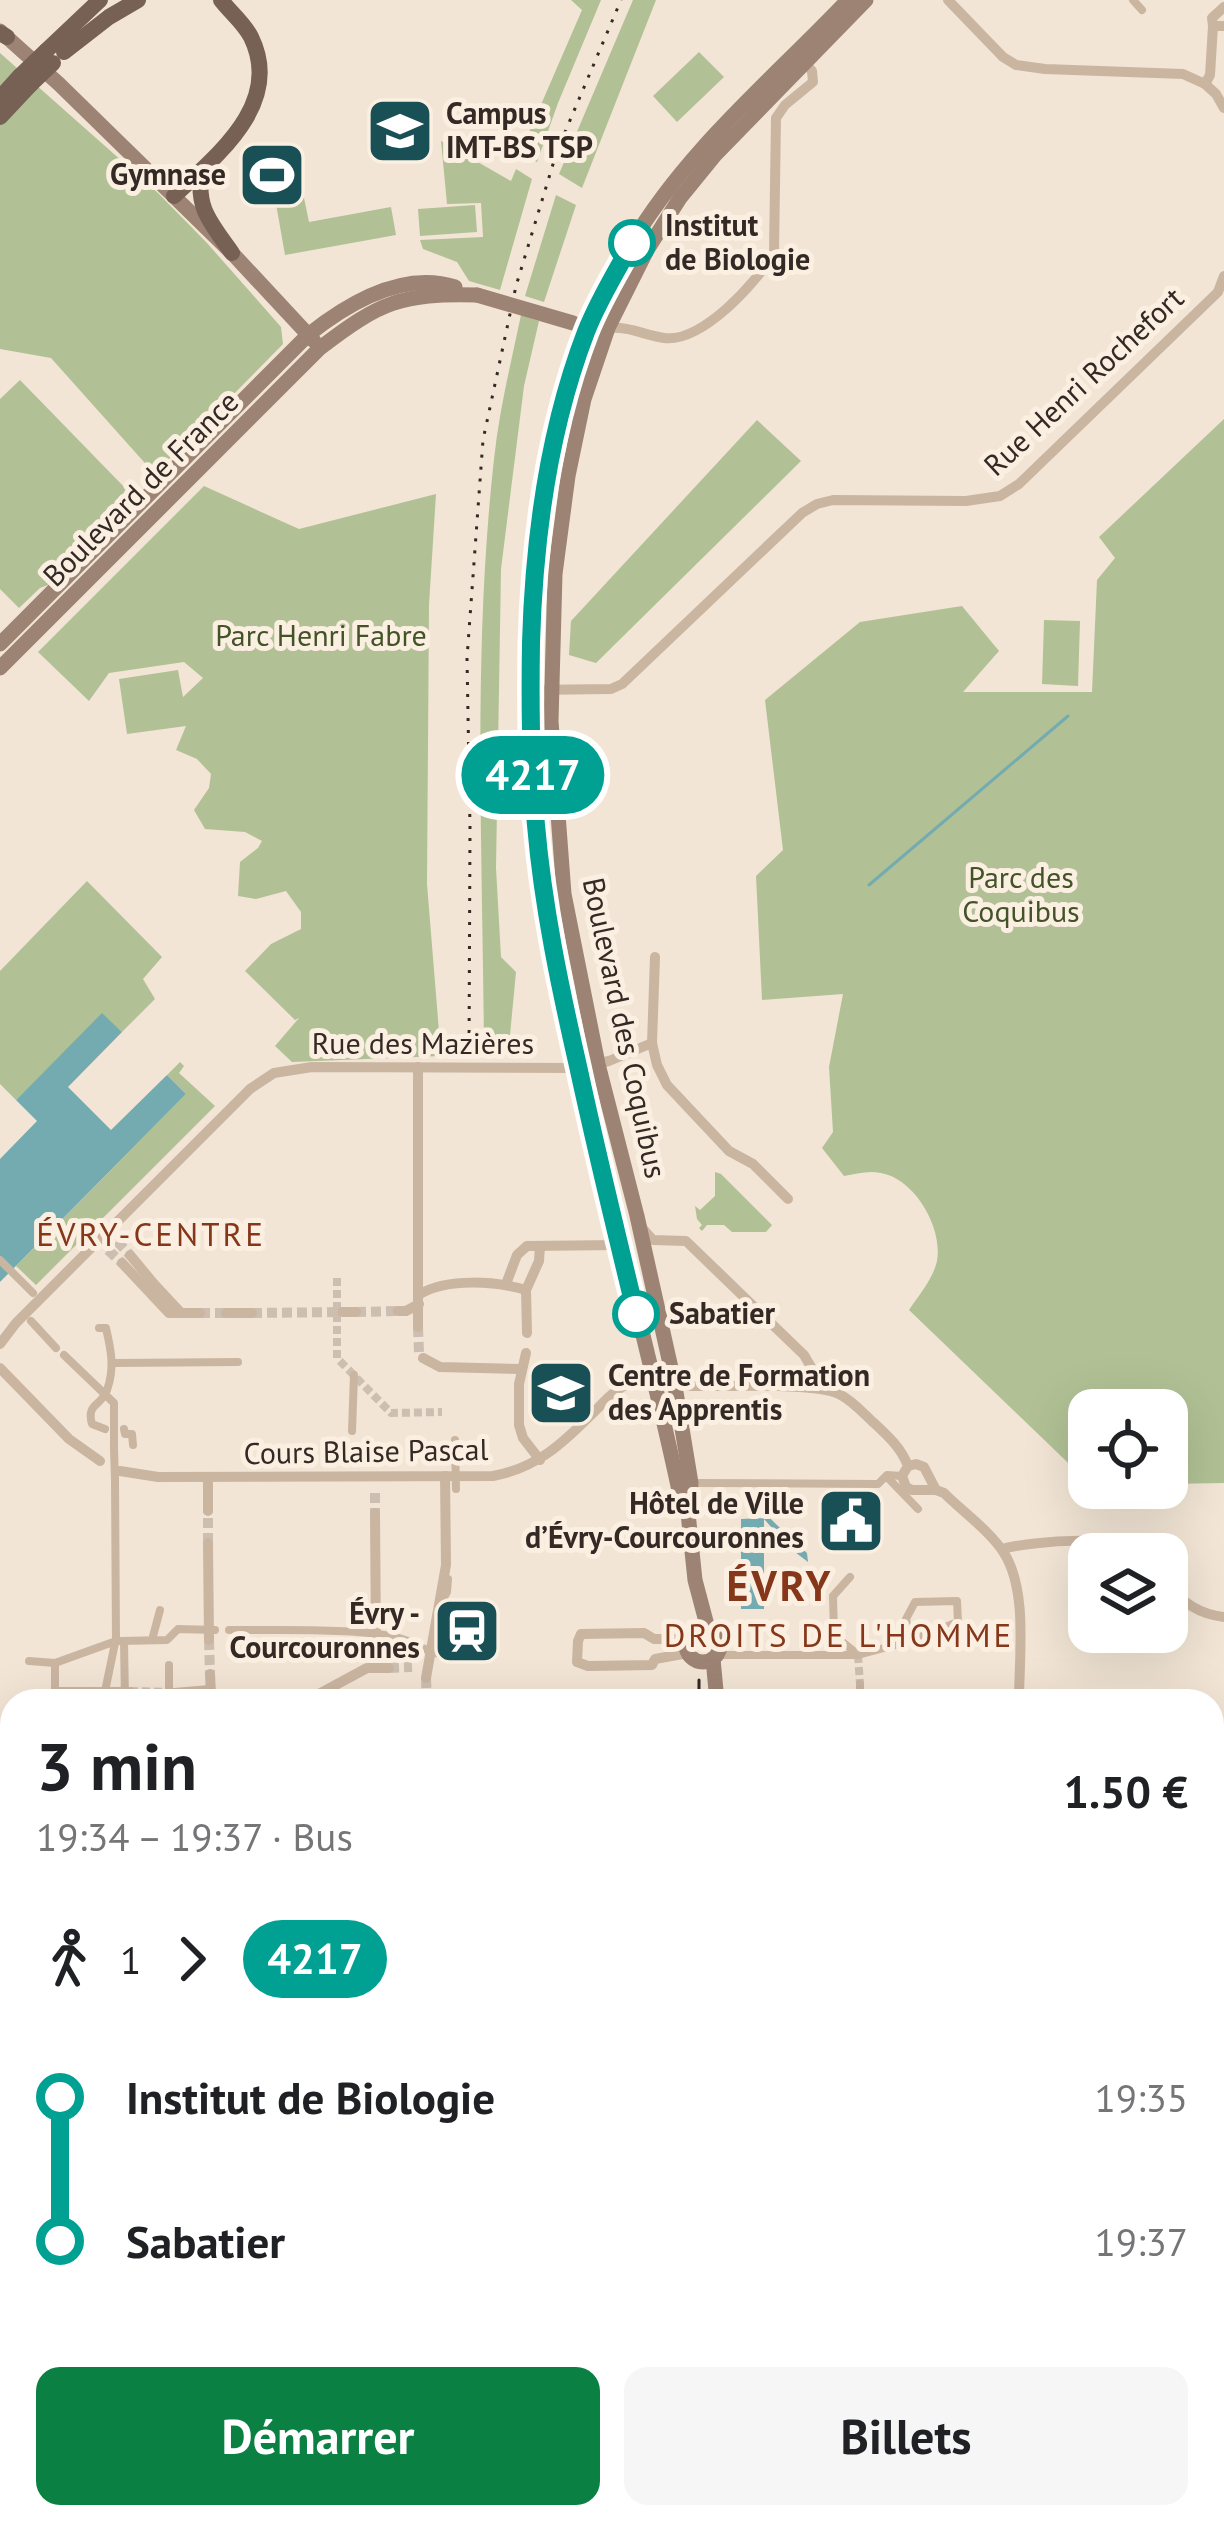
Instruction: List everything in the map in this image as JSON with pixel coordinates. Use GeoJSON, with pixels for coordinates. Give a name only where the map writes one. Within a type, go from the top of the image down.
{"type":"FeatureCollection","features":[{"type":"Feature","properties":{"kind":"main road"},"geometry":{"type":"LineString","coordinates":[[54,55],[100,0]]}},
{"type":"Feature","properties":{"kind":"main road"},"geometry":{"type":"LineString","coordinates":[[0,98],[116,0]]}},
{"type":"Feature","properties":{"kind":"main road"},"geometry":{"type":"LineString","coordinates":[[54,55],[138,0]]}},
{"type":"Feature","properties":{"kind":"main road"},"geometry":{"type":"LineString","coordinates":[[174,196],[241,130],[256,99],[259,66],[249,33],[225,4],[208,0]]}},
{"type":"Feature","properties":{"kind":"main road","name":"Boulevard des Coquibus"},"geometry":{"type":"LineString","coordinates":[[688,1513],[619,1245],[544,900],[530,690],[533,576],[547,472],[581,324],[696,152],[848,0]]}},
{"type":"Feature","properties":{"kind":"main road","name":"Boulevard des Coquibus"},"geometry":{"type":"LineString","coordinates":[[716,1689],[715,1657],[720,1639],[693,1638],[691,1484],[675,1386],[598,1064],[564,894],[552,691],[555,574],[584,399],[608,328],[646,250],[680,198],[743,125],[866,0]]}},
{"type":"Feature","properties":{"kind":"main road"},"geometry":{"type":"LineString","coordinates":[[2,34],[232,253],[320,348]]}},
{"type":"Feature","properties":{"kind":"main road"},"geometry":{"type":"LineString","coordinates":[[0,117],[26,80]]}},
{"type":"Feature","properties":{"kind":"main road"},"geometry":{"type":"LineString","coordinates":[[202,169],[199,196],[203,210],[232,253]]}},
{"type":"Feature","properties":{"kind":"main road","name":"Boulevard de France"},"geometry":{"type":"LineString","coordinates":[[0,644],[308,335],[354,303],[398,286],[445,284],[608,328]]}},
{"type":"Feature","properties":{"kind":"main road","name":"Boulevard de France"},"geometry":{"type":"LineString","coordinates":[[0,668],[320,348],[359,320],[400,300],[420,295],[477,295]]}},
{"type":"Feature","properties":{"kind":"main road"},"geometry":{"type":"LineString","coordinates":[[693,1638],[697,1661],[715,1657]]}},
{"type":"Feature","properties":{"kind":"street"},"geometry":{"type":"LineString","coordinates":[[948,0],[1016,65],[1184,74],[1205,84],[1224,108]]}},
{"type":"Feature","properties":{"kind":"street"},"geometry":{"type":"LineString","coordinates":[[1132,0],[1142,10]]}},
{"type":"Feature","properties":{"kind":"street"},"geometry":{"type":"LineString","coordinates":[[1205,84],[1218,26],[1212,19],[1224,8]]}},
{"type":"Feature","properties":{"kind":"street"},"geometry":{"type":"LineString","coordinates":[[608,328],[625,326],[668,338],[688,335],[708,326],[766,268],[774,253],[776,118],[813,82],[806,64]]}},
{"type":"Feature","properties":{"kind":"street","name":"Rue Henri Rochefort"},"geometry":{"type":"LineString","coordinates":[[530,690],[611,689],[622,684],[817,504],[1000,496],[1019,484],[1221,295],[1224,276]]}},
{"type":"Feature","properties":{"kind":"street"},"geometry":{"type":"LineString","coordinates":[[655,958],[652,1043],[657,1065],[680,1100],[729,1150],[752,1164],[788,1199]]}},
{"type":"Feature","properties":{"kind":"street","name":"Rue des Mazières"},"geometry":{"type":"LineString","coordinates":[[0,1344],[250,1089],[274,1073],[312,1067],[578,1068],[652,1043]]}},
{"type":"Feature","properties":{"kind":"street"},"geometry":{"type":"LineString","coordinates":[[418,1067],[418,1328]]}},
{"type":"Feature","properties":{"kind":"street"},"geometry":{"type":"LineString","coordinates":[[637,1216],[653,1240],[686,1241],[804,1355],[811,1367],[810,1388]]}},
{"type":"Feature","properties":{"kind":"street"},"geometry":{"type":"LineString","coordinates":[[506,1284],[521,1249],[619,1245]]}},
{"type":"Feature","properties":{"kind":"street"},"geometry":{"type":"LineString","coordinates":[[526,1333],[526,1290],[540,1246]]}},
{"type":"Feature","properties":{"kind":"street"},"geometry":{"type":"LineString","coordinates":[[126,1259],[181,1313],[200,1313]]}},
{"type":"Feature","properties":{"kind":"street"},"geometry":{"type":"LineString","coordinates":[[0,1260],[33,1293]]}},
{"type":"Feature","properties":{"kind":"street"},"geometry":{"type":"LineString","coordinates":[[420,1270],[435,1286]]}},
{"type":"Feature","properties":{"kind":"street"},"geometry":{"type":"LineString","coordinates":[[398,1311],[406,1311],[435,1286],[506,1284],[526,1290]]}},
{"type":"Feature","properties":{"kind":"street"},"geometry":{"type":"LineString","coordinates":[[342,1312],[356,1312]]}},
{"type":"Feature","properties":{"kind":"street"},"geometry":{"type":"LineString","coordinates":[[226,1313],[252,1313]]}},
{"type":"Feature","properties":{"kind":"street"},"geometry":{"type":"LineString","coordinates":[[31,1321],[114,1403],[125,1689]]}},
{"type":"Feature","properties":{"kind":"street"},"geometry":{"type":"LineString","coordinates":[[99,1328],[106,1328],[113,1363],[106,1395],[89,1415],[92,1424],[105,1429]]}},
{"type":"Feature","properties":{"kind":"street"},"geometry":{"type":"LineString","coordinates":[[526,1353],[521,1369],[521,1434],[540,1460]]}},
{"type":"Feature","properties":{"kind":"street"},"geometry":{"type":"LineString","coordinates":[[423,1358],[440,1367],[521,1369]]}},
{"type":"Feature","properties":{"kind":"street"},"geometry":{"type":"LineString","coordinates":[[113,1363],[238,1362]]}},
{"type":"Feature","properties":{"kind":"street"},"geometry":{"type":"LineString","coordinates":[[0,1368],[69,1439],[100,1461]]}},
{"type":"Feature","properties":{"kind":"street"},"geometry":{"type":"LineString","coordinates":[[352,1431],[354,1376]]}},
{"type":"Feature","properties":{"kind":"street"},"geometry":{"type":"LineString","coordinates":[[652,1377],[675,1386],[828,1390],[852,1402],[901,1450],[909,1489],[929,1486],[944,1493],[1002,1549],[1018,1592],[1019,1689]]}},
{"type":"Feature","properties":{"kind":"street","name":"Cours Blaise Pascal"},"geometry":{"type":"LineString","coordinates":[[118,1477],[374,1483],[516,1472],[568,1438],[623,1386],[652,1377]]}},
{"type":"Feature","properties":{"kind":"street"},"geometry":{"type":"LineString","coordinates":[[124,1429],[125,1434],[132,1434],[133,1445]]}},
{"type":"Feature","properties":{"kind":"street"},"geometry":{"type":"LineString","coordinates":[[455,1440],[456,1489]]}},
{"type":"Feature","properties":{"kind":"street"},"geometry":{"type":"LineString","coordinates":[[696,1483],[878,1484],[916,1464],[924,1467],[929,1486]]}},
{"type":"Feature","properties":{"kind":"street"},"geometry":{"type":"LineString","coordinates":[[412,1667],[427,1673],[446,1565],[446,1476]]}},
{"type":"Feature","properties":{"kind":"street"},"geometry":{"type":"LineString","coordinates":[[886,1476],[918,1509]]}},
{"type":"Feature","properties":{"kind":"street"},"geometry":{"type":"LineString","coordinates":[[208,1477],[208,1511]]}},
{"type":"Feature","properties":{"kind":"street"},"geometry":{"type":"LineString","coordinates":[[327,1689],[380,1659],[374,1513]]}},
{"type":"Feature","properties":{"kind":"street"},"geometry":{"type":"LineString","coordinates":[[98,1514],[115,1514]]}},
{"type":"Feature","properties":{"kind":"street"},"geometry":{"type":"LineString","coordinates":[[1002,1549],[1068,1542]]}},
{"type":"Feature","properties":{"kind":"street"},"geometry":{"type":"LineString","coordinates":[[29,1661],[55,1663],[120,1641],[166,1640],[178,1629],[211,1633],[208,1543]]}},
{"type":"Feature","properties":{"kind":"street"},"geometry":{"type":"LineString","coordinates":[[229,1630],[381,1633],[407,1637],[446,1656],[443,1599],[449,1571]]}},
{"type":"Feature","properties":{"kind":"street"},"geometry":{"type":"LineString","coordinates":[[850,1577],[832,1596],[834,1635],[858,1655]]}},
{"type":"Feature","properties":{"kind":"street"},"geometry":{"type":"LineString","coordinates":[[715,1657],[858,1655],[910,1641],[958,1622],[957,1601],[914,1602],[906,1619],[910,1641]]}},
{"type":"Feature","properties":{"kind":"street"},"geometry":{"type":"LineString","coordinates":[[1188,1604],[1195,1610],[1224,1617]]}},
{"type":"Feature","properties":{"kind":"street"},"geometry":{"type":"LineString","coordinates":[[152,1640],[160,1610]]}},
{"type":"Feature","properties":{"kind":"street"},"geometry":{"type":"LineString","coordinates":[[655,1639],[652,1665],[577,1662],[581,1634],[693,1638]]}},
{"type":"Feature","properties":{"kind":"street"},"geometry":{"type":"LineString","coordinates":[[655,1659],[693,1638]]}},
{"type":"Feature","properties":{"kind":"street"},"geometry":{"type":"LineString","coordinates":[[106,1689],[120,1641]]}},
{"type":"Feature","properties":{"kind":"street"},"geometry":{"type":"LineString","coordinates":[[55,1663],[56,1689]]}},
{"type":"Feature","properties":{"kind":"street"},"geometry":{"type":"LineString","coordinates":[[169,1665],[171,1689]]}},
{"type":"Feature","properties":{"kind":"street"},"geometry":{"type":"LineString","coordinates":[[210,1674],[210,1689]]}},
{"type":"Feature","properties":{"kind":"street"},"geometry":{"type":"LineString","coordinates":[[860,1684],[860,1689]]}},
{"type":"Feature","properties":{"kind":"green space"},"geometry":{"type":"Polygon","coordinates":[[[571,0],[601,0],[537,162],[520,153],[582,10],[571,0]]]}},
{"type":"Feature","properties":{"kind":"green space"},"geometry":{"type":"Polygon","coordinates":[[[633,0],[656,0],[582,188],[559,174],[633,0]]]}},
{"type":"Feature","properties":{"kind":"green space"},"geometry":{"type":"Polygon","coordinates":[[[699,52],[724,77],[677,122],[653,96],[699,52]]]}},
{"type":"Feature","properties":{"kind":"green space"},"geometry":{"type":"Polygon","coordinates":[[[0,53],[158,193],[281,327],[283,344],[173,456],[152,471],[51,358],[0,349],[0,53]]]}},
{"type":"Feature","properties":{"kind":"green space"},"geometry":{"type":"Polygon","coordinates":[[[441,141],[511,181],[516,169],[532,179],[500,290],[469,281],[457,262],[423,249],[420,240],[483,237],[481,203],[447,204],[441,141]]]}},
{"type":"Feature","properties":{"kind":"green space"},"geometry":{"type":"Polygon","coordinates":[[[303,193],[309,222],[391,207],[396,235],[285,255],[275,198],[303,193]]]}},
{"type":"Feature","properties":{"kind":"green space"},"geometry":{"type":"Polygon","coordinates":[[[556,195],[576,205],[544,302],[525,296],[556,195]]]}},
{"type":"Feature","properties":{"kind":"green space"},"geometry":{"type":"Polygon","coordinates":[[[475,205],[477,232],[420,236],[418,209],[475,205]]]}},
{"type":"Feature","properties":{"kind":"green space"},"geometry":{"type":"Polygon","coordinates":[[[521,315],[539,321],[524,386],[501,569],[496,868],[501,957],[516,972],[508,1056],[484,1056],[483,608],[496,441],[521,315]]]}},
{"type":"Feature","properties":{"kind":"green space"},"geometry":{"type":"Polygon","coordinates":[[[20,380],[128,491],[124,495],[129,500],[48,585],[19,608],[0,589],[0,399],[20,380]]]}},
{"type":"Feature","properties":{"kind":"green space","name":"Parc des Coquibus"},"geometry":{"type":"Polygon","coordinates":[[[1224,419],[1224,1483],[1188,1484],[1188,1389],[1068,1389],[1068,1463],[909,1310],[937,1261],[931,1220],[915,1195],[893,1177],[867,1172],[844,1176],[822,1148],[833,1132],[829,1067],[843,994],[762,1000],[756,876],[783,850],[765,700],[860,622],[962,606],[999,651],[963,692],[1092,692],[1097,580],[1115,558],[1099,537],[1224,419]]]}},
{"type":"Feature","properties":{"kind":"green space"},"geometry":{"type":"Polygon","coordinates":[[[757,420],[801,461],[596,663],[569,655],[571,621],[757,420]]]}},
{"type":"Feature","properties":{"kind":"green space","name":"Parc Henri Fabre"},"geometry":{"type":"Polygon","coordinates":[[[204,486],[299,529],[436,494],[429,605],[427,884],[441,1056],[292,1062],[275,1046],[299,1018],[295,1020],[245,971],[271,944],[301,929],[301,912],[286,891],[256,899],[238,896],[240,862],[262,841],[245,832],[205,829],[194,810],[209,788],[211,774],[197,759],[176,750],[186,726],[127,734],[119,679],[178,670],[183,697],[203,678],[184,662],[109,673],[89,701],[38,652],[204,486]]]}},
{"type":"Feature","properties":{"kind":"green space"},"geometry":{"type":"Polygon","coordinates":[[[1044,620],[1080,621],[1078,686],[1042,684],[1044,620]]]}},
{"type":"Feature","properties":{"kind":"green space"},"geometry":{"type":"Polygon","coordinates":[[[87,881],[162,957],[143,979],[155,999],[122,1032],[102,1014],[16,1100],[0,1084],[0,971],[87,881]]]}},
{"type":"Feature","properties":{"kind":"green space"},"geometry":{"type":"Polygon","coordinates":[[[180,1062],[184,1066],[179,1073],[215,1106],[36,1285],[16,1266],[186,1094],[167,1075],[180,1062]]]}},
{"type":"Feature","properties":{"kind":"green space"},"geometry":{"type":"Polygon","coordinates":[[[715,1172],[772,1225],[766,1232],[732,1232],[724,1225],[699,1228],[695,1206],[700,1210],[715,1196],[715,1172]]]}},
{"type":"Feature","properties":{"kind":"water"},"geometry":{"type":"Polygon","coordinates":[[[102,1013],[122,1032],[68,1087],[111,1130],[167,1075],[186,1094],[0,1282],[0,1159],[37,1121],[16,1100],[102,1013]]]}},
{"type":"Feature","properties":{"kind":"water"},"geometry":{"type":"Polygon","coordinates":[[[750,1500],[807,1553],[808,1562],[764,1519],[764,1609],[741,1609],[741,1519],[764,1518],[750,1500]]]}},
{"type":"Feature","properties":{"kind":"waterway"},"geometry":{"type":"LineString","coordinates":[[869,885],[1068,716]]}},
{"type":"Feature","properties":{"kind":"tunnel"},"geometry":{"type":"LineString","coordinates":[[117,1241],[130,1255]]}},
{"type":"Feature","properties":{"kind":"tunnel"},"geometry":{"type":"LineString","coordinates":[[108,1250],[122,1263]]}},
{"type":"Feature","properties":{"kind":"tunnel"},"geometry":{"type":"LineString","coordinates":[[337,1278],[337,1358],[391,1413],[442,1412]]}},
{"type":"Feature","properties":{"kind":"tunnel"},"geometry":{"type":"LineString","coordinates":[[356,1312],[398,1311]]}},
{"type":"Feature","properties":{"kind":"tunnel"},"geometry":{"type":"LineString","coordinates":[[252,1313],[342,1312]]}},
{"type":"Feature","properties":{"kind":"tunnel"},"geometry":{"type":"LineString","coordinates":[[200,1313],[226,1313]]}},
{"type":"Feature","properties":{"kind":"tunnel"},"geometry":{"type":"LineString","coordinates":[[418,1327],[423,1358]]}},
{"type":"Feature","properties":{"kind":"tunnel"},"geometry":{"type":"LineString","coordinates":[[375,1493],[375,1513]]}},
{"type":"Feature","properties":{"kind":"tunnel"},"geometry":{"type":"LineString","coordinates":[[208,1511],[208,1543]]}},
{"type":"Feature","properties":{"kind":"tunnel"},"geometry":{"type":"LineString","coordinates":[[209,1640],[210,1674]]}},
{"type":"Feature","properties":{"kind":"tunnel"},"geometry":{"type":"LineString","coordinates":[[858,1655],[860,1684]]}},
{"type":"Feature","properties":{"kind":"tunnel"},"geometry":{"type":"LineString","coordinates":[[389,1668],[412,1667]]}},
{"type":"Feature","properties":{"kind":"tunnel"},"geometry":{"type":"LineString","coordinates":[[426,1678],[426,1689]]}},
{"type":"Feature","properties":{"kind":"tram line"},"geometry":{"type":"LineString","coordinates":[[699,1680],[699,1689]]}},
{"type":"Feature","properties":{"kind":"railway"},"geometry":{"type":"LineString","coordinates":[[469,1057],[467,658],[483,440],[516,286],[557,151],[621,0]]}},
{"type":"Feature","properties":{"kind":"bus line","name":"4217"},"geometry":{"type":"LineString","coordinates":[[632,243],[581,345],[547,472],[533,576],[530,724],[536,824],[552,945],[636,1314]]}},
{"type":"Feature","properties":{"kind":"place","name":"Campus IMT-BS TSP"},"geometry":{"type":"Point","coordinates":[400,131]}},
{"type":"Feature","properties":{"kind":"place","name":"Gymnase"},"geometry":{"type":"Point","coordinates":[272,175]}},
{"type":"Feature","properties":{"kind":"place","name":"Institut de Biologie"},"geometry":{"type":"Point","coordinates":[632,243]}},
{"type":"Feature","properties":{"kind":"place","name":"Sabatier"},"geometry":{"type":"Point","coordinates":[636,1314]}},
{"type":"Feature","properties":{"kind":"place","name":"Centre de Formation des Apprentis"},"geometry":{"type":"Point","coordinates":[561,1393]}},
{"type":"Feature","properties":{"kind":"place","name":"Hôtel de Ville d’Évry-Courcouronnes"},"geometry":{"type":"Point","coordinates":[851,1521]}},
{"type":"Feature","properties":{"kind":"place","name":"Évry - Courcouronnes"},"geometry":{"type":"Point","coordinates":[467,1631]}},
{"type":"Feature","properties":{"kind":"district","name":"ÉVRY-CENTRE"},"geometry":{"type":"Point","coordinates":[151,1234]}},
{"type":"Feature","properties":{"kind":"district","name":"ÉVRY"},"geometry":{"type":"Point","coordinates":[780,1586]}},
{"type":"Feature","properties":{"kind":"district","name":"DROITS DE L'HOMME"},"geometry":{"type":"Point","coordinates":[839,1635]}}]}
